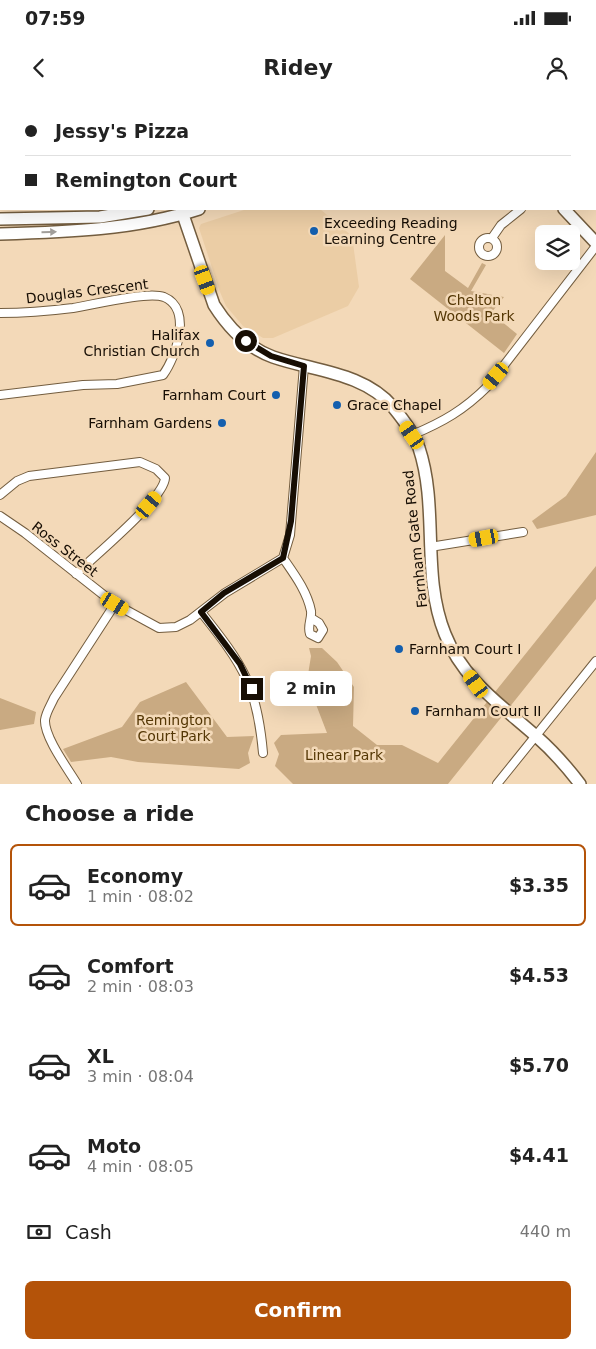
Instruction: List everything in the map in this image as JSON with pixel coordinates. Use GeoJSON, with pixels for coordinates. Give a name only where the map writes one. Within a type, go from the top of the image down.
{"type":"FeatureCollection","features":[{"type":"Feature","properties":{"kind":"street"},"geometry":{"type":"LineString","coordinates":[[0,219],[100,217],[142,210]]}},
{"type":"Feature","properties":{"kind":"street"},"geometry":{"type":"LineString","coordinates":[[492,238],[501,225],[519,210]]}},
{"type":"Feature","properties":{"kind":"street"},"geometry":{"type":"LineString","coordinates":[[412,435],[440,423],[467,407],[488,386],[596,244],[565,210]]}},
{"type":"Feature","properties":{"kind":"street"},"geometry":{"type":"LineString","coordinates":[[0,234],[98,230],[182,211]]}},
{"type":"Feature","properties":{"kind":"street","name":"Farnham Gate Road"},"geometry":{"type":"LineString","coordinates":[[182,211],[212,298],[222,318],[237,334],[254,347],[271,356],[337,374],[368,388],[392,406],[419,446],[425,471],[431,573],[439,618],[454,653],[476,684],[537,737],[563,762],[580,784]]}},
{"type":"Feature","properties":{"kind":"street","name":"Douglas Crescent"},"geometry":{"type":"LineString","coordinates":[[0,313],[72,308],[156,296],[171,301],[178,311],[180,322],[173,357],[163,375],[117,384],[83,385],[0,394]]}},
{"type":"Feature","properties":{"kind":"street"},"geometry":{"type":"LineString","coordinates":[[304,366],[291,526],[283,558],[298,579],[308,603],[311,618]]}},
{"type":"Feature","properties":{"kind":"street"},"geometry":{"type":"LineString","coordinates":[[0,496],[17,481],[29,476],[140,462],[156,469],[165,478],[165,485],[149,505],[76,574]]}},
{"type":"Feature","properties":{"kind":"street","name":"Ross Street"},"geometry":{"type":"LineString","coordinates":[[0,516],[115,604],[159,628],[176,627],[190,620],[224,593],[283,558]]}},
{"type":"Feature","properties":{"kind":"street"},"geometry":{"type":"LineString","coordinates":[[430,548],[523,532]]}},
{"type":"Feature","properties":{"kind":"street"},"geometry":{"type":"LineString","coordinates":[[77,784],[49,736],[45,723],[46,714],[54,698],[115,604]]}},
{"type":"Feature","properties":{"kind":"street"},"geometry":{"type":"LineString","coordinates":[[201,612],[240,664],[252,689],[258,709],[263,753]]}},
{"type":"Feature","properties":{"kind":"street"},"geometry":{"type":"LineString","coordinates":[[498,784],[596,662]]}},
{"type":"Feature","properties":{"kind":"shaded area"},"geometry":{"type":"Polygon","coordinates":[[[244,210],[321,210],[352,236],[359,287],[348,306],[273,338],[263,338],[243,326],[226,306],[199,228],[201,224],[244,210]]]}},
{"type":"Feature","properties":{"kind":"green space","name":"Chelton Woods Park"},"geometry":{"type":"Polygon","coordinates":[[[445,235],[445,271],[468,288],[482,263],[486,265],[471,291],[504,297],[491,313],[517,334],[504,353],[410,279],[445,235]]]}},
{"type":"Feature","properties":{"kind":"green space"},"geometry":{"type":"Polygon","coordinates":[[[596,452],[596,515],[537,529],[532,521],[566,496],[596,452]]]}},
{"type":"Feature","properties":{"kind":"green space","name":"Linear Park"},"geometry":{"type":"Polygon","coordinates":[[[596,566],[596,599],[448,784],[293,784],[275,766],[279,754],[274,743],[281,735],[327,733],[307,681],[311,656],[309,648],[322,648],[337,662],[354,687],[353,726],[377,745],[402,745],[438,763],[596,566]]]}},
{"type":"Feature","properties":{"kind":"green space","name":"Remington Court Park"},"geometry":{"type":"Polygon","coordinates":[[[186,682],[227,737],[254,736],[248,753],[250,763],[239,769],[138,762],[111,757],[71,762],[63,749],[122,727],[140,702],[186,682]]]}},
{"type":"Feature","properties":{"kind":"green space"},"geometry":{"type":"Polygon","coordinates":[[[0,698],[36,712],[34,724],[0,730],[0,698]]]}},
{"type":"Feature","properties":{"kind":"place","name":"Exceeding Reading Learning Centre"},"geometry":{"type":"Point","coordinates":[314,231]}},
{"type":"Feature","properties":{"kind":"place","name":"Halifax Christian Church"},"geometry":{"type":"Point","coordinates":[210,343]}},
{"type":"Feature","properties":{"kind":"place","name":"Farnham Court"},"geometry":{"type":"Point","coordinates":[276,395]}},
{"type":"Feature","properties":{"kind":"place","name":"Grace Chapel"},"geometry":{"type":"Point","coordinates":[337,405]}},
{"type":"Feature","properties":{"kind":"place","name":"Farnham Gardens"},"geometry":{"type":"Point","coordinates":[222,423]}},
{"type":"Feature","properties":{"kind":"place","name":"Farnham Court I"},"geometry":{"type":"Point","coordinates":[399,649]}},
{"type":"Feature","properties":{"kind":"place","name":"Farnham Court II"},"geometry":{"type":"Point","coordinates":[415,711]}},
{"type":"Feature","properties":{"kind":"route"},"geometry":{"type":"LineString","coordinates":[[246,341],[271,356],[304,366],[290,535],[283,558],[266,570],[224,593],[201,612],[240,664],[252,689]]}}]}
